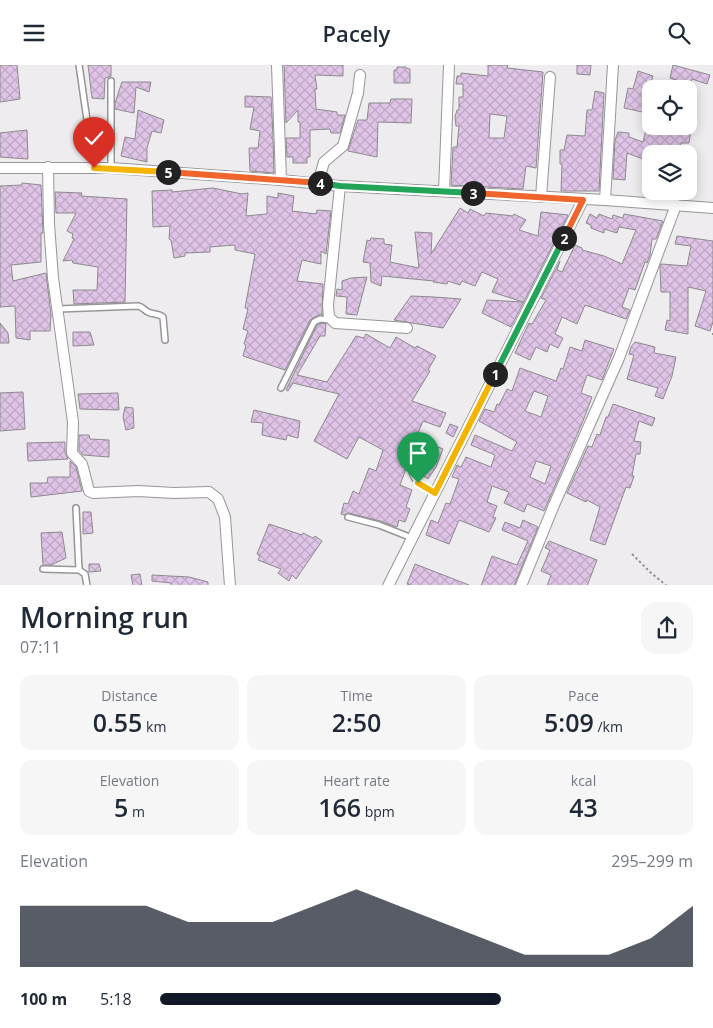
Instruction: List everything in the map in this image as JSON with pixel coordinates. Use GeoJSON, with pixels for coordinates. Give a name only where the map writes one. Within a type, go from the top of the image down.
{"type":"FeatureCollection","features":[{"type":"Feature","properties":{"kind":"street"},"geometry":{"type":"LineString","coordinates":[[277,65],[282,180]]}},
{"type":"Feature","properties":{"kind":"street"},"geometry":{"type":"LineString","coordinates":[[444,191],[449,65]]}},
{"type":"Feature","properties":{"kind":"street"},"geometry":{"type":"LineString","coordinates":[[605,200],[613,65]]}},
{"type":"Feature","properties":{"kind":"street"},"geometry":{"type":"LineString","coordinates":[[318,183],[324,162],[343,146],[358,93],[360,75]]}},
{"type":"Feature","properties":{"kind":"street"},"geometry":{"type":"LineString","coordinates":[[541,197],[550,77]]}},
{"type":"Feature","properties":{"kind":"street"},"geometry":{"type":"LineString","coordinates":[[48,167],[53,278],[73,422],[72,453],[82,464],[89,491],[93,493],[138,491],[210,492],[218,499],[225,517],[230,585]]}},
{"type":"Feature","properties":{"kind":"street"},"geometry":{"type":"LineString","coordinates":[[0,168],[111,168],[340,186],[605,200],[713,208]]}},
{"type":"Feature","properties":{"kind":"street"},"geometry":{"type":"LineString","coordinates":[[340,186],[328,314],[335,323],[407,328]]}},
{"type":"Feature","properties":{"kind":"street"},"geometry":{"type":"LineString","coordinates":[[388,585],[583,200]]}},
{"type":"Feature","properties":{"kind":"street"},"geometry":{"type":"LineString","coordinates":[[521,585],[619,358],[676,205]]}},
{"type":"Feature","properties":{"kind":"lane"},"geometry":{"type":"LineString","coordinates":[[79,65],[94,168]]}},
{"type":"Feature","properties":{"kind":"lane"},"geometry":{"type":"LineString","coordinates":[[111,81],[111,168]]}},
{"type":"Feature","properties":{"kind":"lane"},"geometry":{"type":"LineString","coordinates":[[58,309],[143,307],[149,313],[159,314],[163,317],[165,340]]}},
{"type":"Feature","properties":{"kind":"lane"},"geometry":{"type":"LineString","coordinates":[[281,388],[314,321],[320,319],[331,320]]}},
{"type":"Feature","properties":{"kind":"lane"},"geometry":{"type":"LineString","coordinates":[[411,469],[418,483],[435,493]]}},
{"type":"Feature","properties":{"kind":"lane"},"geometry":{"type":"LineString","coordinates":[[76,508],[79,569]]}},
{"type":"Feature","properties":{"kind":"lane"},"geometry":{"type":"LineString","coordinates":[[348,517],[379,525],[412,538]]}},
{"type":"Feature","properties":{"kind":"lane"},"geometry":{"type":"LineString","coordinates":[[43,569],[79,569],[86,574],[87,585]]}},
{"type":"Feature","properties":{"kind":"path"},"geometry":{"type":"LineString","coordinates":[[632,555],[667,585]]}},
{"type":"Feature","properties":{"kind":"building"},"geometry":{"type":"Polygon","coordinates":[[[0,65],[17,65],[20,99],[0,102],[0,65]]]}},
{"type":"Feature","properties":{"kind":"building"},"geometry":{"type":"Polygon","coordinates":[[[88,65],[111,65],[111,76],[105,78],[104,99],[92,98],[88,65]]]}},
{"type":"Feature","properties":{"kind":"building"},"geometry":{"type":"Polygon","coordinates":[[[284,65],[343,65],[343,76],[315,75],[317,89],[315,89],[316,109],[337,112],[337,115],[345,115],[340,133],[331,133],[330,129],[310,130],[310,157],[307,157],[307,163],[293,163],[293,157],[287,157],[286,138],[300,138],[300,122],[298,122],[298,110],[286,123],[284,65]]]}},
{"type":"Feature","properties":{"kind":"building"},"geometry":{"type":"Polygon","coordinates":[[[488,65],[508,65],[507,68],[543,72],[536,168],[526,166],[523,189],[451,185],[453,147],[457,147],[459,126],[456,126],[455,117],[457,110],[459,110],[459,97],[463,97],[463,84],[456,84],[457,76],[461,76],[461,73],[488,76],[488,65]],[[490,114],[489,138],[504,138],[507,116],[490,114]]]}},
{"type":"Feature","properties":{"kind":"building"},"geometry":{"type":"Polygon","coordinates":[[[577,65],[591,65],[590,75],[577,74],[577,65]]]}},
{"type":"Feature","properties":{"kind":"building"},"geometry":{"type":"Polygon","coordinates":[[[673,65],[710,75],[707,84],[692,79],[676,80],[670,78],[673,65]]]}},
{"type":"Feature","properties":{"kind":"building"},"geometry":{"type":"Polygon","coordinates":[[[397,67],[410,69],[410,83],[394,83],[394,70],[397,70],[397,67]]]}},
{"type":"Feature","properties":{"kind":"building"},"geometry":{"type":"Polygon","coordinates":[[[638,71],[653,76],[652,80],[642,80],[642,112],[624,108],[628,88],[633,89],[638,71]]]}},
{"type":"Feature","properties":{"kind":"building"},"geometry":{"type":"Polygon","coordinates":[[[122,82],[151,82],[149,92],[136,87],[134,113],[115,109],[115,103],[122,82]]]}},
{"type":"Feature","properties":{"kind":"building"},"geometry":{"type":"Polygon","coordinates":[[[595,91],[604,93],[599,191],[561,191],[562,164],[560,164],[560,150],[564,150],[567,135],[585,136],[587,110],[592,110],[595,91]]]}},
{"type":"Feature","properties":{"kind":"building"},"geometry":{"type":"Polygon","coordinates":[[[245,96],[271,97],[273,136],[271,138],[273,138],[274,173],[250,171],[249,148],[258,148],[260,131],[250,129],[254,107],[245,107],[245,96]]]}},
{"type":"Feature","properties":{"kind":"building"},"geometry":{"type":"Polygon","coordinates":[[[391,99],[412,99],[411,123],[378,122],[377,157],[348,151],[358,120],[367,120],[369,103],[390,103],[391,99]]]}},
{"type":"Feature","properties":{"kind":"building"},"geometry":{"type":"Polygon","coordinates":[[[138,110],[164,120],[161,133],[152,131],[147,148],[147,162],[121,156],[125,137],[135,139],[138,110]]]}},
{"type":"Feature","properties":{"kind":"building"},"geometry":{"type":"Polygon","coordinates":[[[27,130],[28,159],[0,157],[0,133],[27,130]]]}},
{"type":"Feature","properties":{"kind":"building"},"geometry":{"type":"Polygon","coordinates":[[[618,132],[629,133],[629,137],[643,142],[645,135],[690,135],[689,143],[681,143],[680,145],[642,145],[642,159],[627,153],[625,180],[613,179],[615,140],[618,132]]]}},
{"type":"Feature","properties":{"kind":"building"},"geometry":{"type":"Polygon","coordinates":[[[22,183],[41,185],[43,233],[41,233],[41,262],[11,265],[13,281],[46,273],[51,315],[50,331],[30,331],[30,340],[16,338],[15,306],[0,307],[0,186],[22,185],[22,183]]]}},
{"type":"Feature","properties":{"kind":"building"},"geometry":{"type":"Polygon","coordinates":[[[213,188],[242,194],[248,193],[246,216],[267,214],[267,196],[278,198],[278,193],[294,196],[292,211],[316,214],[317,210],[331,211],[326,254],[321,251],[321,264],[302,260],[297,281],[323,284],[322,315],[318,315],[310,320],[285,370],[243,356],[248,331],[243,329],[248,309],[245,308],[255,254],[235,250],[235,245],[210,247],[210,252],[185,253],[185,256],[174,258],[171,240],[169,239],[170,226],[153,227],[152,191],[172,190],[172,192],[213,188]]]}},
{"type":"Feature","properties":{"kind":"building"},"geometry":{"type":"Polygon","coordinates":[[[55,192],[82,193],[81,196],[127,199],[125,302],[74,304],[73,290],[97,290],[98,267],[73,263],[72,260],[63,261],[74,239],[72,238],[73,234],[67,231],[76,213],[56,213],[55,192]]]}},
{"type":"Feature","properties":{"kind":"building"},"geometry":{"type":"Polygon","coordinates":[[[460,208],[468,213],[470,209],[484,216],[486,213],[513,216],[514,214],[526,220],[519,230],[538,236],[541,212],[568,215],[511,327],[482,313],[487,300],[523,302],[492,292],[498,279],[482,272],[475,286],[462,281],[460,285],[448,281],[447,284],[382,276],[381,286],[371,282],[370,263],[363,262],[367,240],[370,241],[371,238],[384,239],[384,244],[392,245],[390,262],[419,268],[415,232],[432,233],[431,254],[460,208]]]}},
{"type":"Feature","properties":{"kind":"building"},"geometry":{"type":"Polygon","coordinates":[[[590,214],[597,218],[599,214],[612,219],[613,215],[623,218],[624,214],[663,221],[656,239],[652,239],[650,255],[647,263],[645,262],[635,290],[629,288],[622,307],[630,310],[626,319],[585,305],[577,324],[562,317],[555,334],[563,338],[558,348],[550,344],[547,352],[536,347],[530,360],[515,353],[529,323],[532,324],[546,300],[541,298],[560,261],[557,270],[562,272],[575,245],[582,248],[582,250],[604,256],[622,264],[636,230],[619,227],[617,233],[604,229],[604,233],[591,228],[591,225],[586,223],[590,214]]]}},
{"type":"Feature","properties":{"kind":"building"},"geometry":{"type":"Polygon","coordinates":[[[677,236],[713,241],[713,322],[710,331],[695,326],[706,291],[688,287],[688,334],[665,330],[667,320],[670,321],[670,292],[661,292],[660,266],[661,264],[687,266],[691,246],[675,244],[677,236]]]}},
{"type":"Feature","properties":{"kind":"building"},"geometry":{"type":"Polygon","coordinates":[[[367,277],[357,315],[346,314],[347,297],[336,296],[337,289],[342,290],[342,281],[351,278],[367,277]]]}},
{"type":"Feature","properties":{"kind":"building"},"geometry":{"type":"Polygon","coordinates":[[[411,296],[461,299],[443,328],[394,320],[411,296]]]}},
{"type":"Feature","properties":{"kind":"building"},"geometry":{"type":"Polygon","coordinates":[[[0,323],[8,333],[9,343],[0,343],[0,323]]]}},
{"type":"Feature","properties":{"kind":"building"},"geometry":{"type":"Polygon","coordinates":[[[321,323],[326,324],[325,336],[320,336],[297,375],[327,382],[356,336],[364,338],[366,334],[390,348],[396,337],[415,348],[417,346],[436,356],[428,370],[430,371],[412,401],[446,413],[440,427],[423,421],[416,438],[443,449],[436,467],[428,479],[416,471],[414,465],[407,466],[400,485],[412,490],[406,507],[410,509],[405,522],[399,520],[397,527],[349,513],[341,514],[344,503],[348,504],[353,491],[359,494],[369,468],[376,471],[383,450],[359,437],[347,459],[314,441],[339,394],[293,383],[288,391],[286,390],[317,325],[321,323]]]}},
{"type":"Feature","properties":{"kind":"building"},"geometry":{"type":"Polygon","coordinates":[[[73,332],[90,332],[94,345],[73,346],[73,332]]]}},
{"type":"Feature","properties":{"kind":"building"},"geometry":{"type":"Polygon","coordinates":[[[585,340],[614,349],[602,380],[587,375],[581,393],[592,397],[544,511],[527,504],[524,512],[504,503],[509,492],[492,486],[487,502],[497,506],[493,517],[496,518],[489,532],[459,520],[449,544],[426,535],[431,520],[438,523],[446,503],[450,504],[459,479],[452,477],[457,465],[461,467],[466,457],[491,467],[495,455],[471,445],[475,435],[512,451],[517,442],[479,421],[485,409],[494,412],[507,389],[512,391],[520,368],[556,381],[561,368],[563,369],[570,347],[582,351],[585,340]],[[534,391],[525,411],[541,417],[548,396],[534,391]],[[536,461],[530,477],[545,484],[551,466],[536,461]]]}},
{"type":"Feature","properties":{"kind":"building"},"geometry":{"type":"Polygon","coordinates":[[[635,342],[655,347],[654,353],[676,357],[672,376],[663,399],[655,396],[658,388],[627,379],[634,355],[629,354],[635,342]]]}},
{"type":"Feature","properties":{"kind":"building"},"geometry":{"type":"Polygon","coordinates":[[[23,392],[25,429],[0,431],[0,393],[23,392]]]}},
{"type":"Feature","properties":{"kind":"building"},"geometry":{"type":"Polygon","coordinates":[[[118,393],[119,410],[80,409],[78,394],[118,393]]]}},
{"type":"Feature","properties":{"kind":"building"},"geometry":{"type":"Polygon","coordinates":[[[613,404],[655,418],[652,426],[639,421],[634,441],[641,442],[640,454],[636,454],[632,476],[634,476],[630,488],[626,487],[605,545],[590,540],[600,507],[567,493],[588,446],[592,447],[597,434],[600,435],[613,404]]]}},
{"type":"Feature","properties":{"kind":"building"},"geometry":{"type":"Polygon","coordinates":[[[125,407],[133,408],[134,428],[126,430],[123,417],[125,407]]]}},
{"type":"Feature","properties":{"kind":"building"},"geometry":{"type":"Polygon","coordinates":[[[254,410],[300,421],[298,438],[287,435],[286,440],[262,435],[263,423],[251,422],[254,410]]]}},
{"type":"Feature","properties":{"kind":"building"},"geometry":{"type":"Polygon","coordinates":[[[450,424],[458,427],[453,437],[446,433],[450,424]]]}},
{"type":"Feature","properties":{"kind":"building"},"geometry":{"type":"Polygon","coordinates":[[[79,435],[89,435],[90,439],[109,440],[109,457],[83,455],[79,450],[79,435]]]}},
{"type":"Feature","properties":{"kind":"building"},"geometry":{"type":"Polygon","coordinates":[[[65,442],[65,453],[68,459],[28,461],[27,443],[65,442]]]}},
{"type":"Feature","properties":{"kind":"building"},"geometry":{"type":"Polygon","coordinates":[[[70,461],[76,467],[82,491],[31,497],[30,483],[47,483],[48,477],[70,477],[70,461]]]}},
{"type":"Feature","properties":{"kind":"building"},"geometry":{"type":"Polygon","coordinates":[[[83,512],[91,512],[93,533],[83,534],[83,512]]]}},
{"type":"Feature","properties":{"kind":"building"},"geometry":{"type":"Polygon","coordinates":[[[523,520],[538,527],[514,585],[481,585],[492,556],[517,565],[528,541],[502,530],[505,522],[520,528],[523,520]]]}},
{"type":"Feature","properties":{"kind":"building"},"geometry":{"type":"Polygon","coordinates":[[[269,524],[302,535],[303,533],[313,538],[315,536],[322,541],[296,579],[292,575],[289,581],[278,573],[281,569],[258,560],[260,556],[257,554],[269,524]]]}},
{"type":"Feature","properties":{"kind":"building"},"geometry":{"type":"Polygon","coordinates":[[[62,532],[66,558],[51,565],[43,565],[41,533],[62,532]]]}},
{"type":"Feature","properties":{"kind":"building"},"geometry":{"type":"Polygon","coordinates":[[[549,541],[597,560],[587,585],[547,585],[551,575],[541,571],[550,550],[545,548],[549,541]]]}},
{"type":"Feature","properties":{"kind":"building"},"geometry":{"type":"Polygon","coordinates":[[[89,564],[99,564],[101,571],[89,572],[89,564]]]}},
{"type":"Feature","properties":{"kind":"building"},"geometry":{"type":"Polygon","coordinates":[[[415,564],[469,585],[410,585],[407,584],[415,564]]]}},
{"type":"Feature","properties":{"kind":"building"},"geometry":{"type":"Polygon","coordinates":[[[140,574],[142,585],[133,585],[131,575],[140,574]]]}},
{"type":"Feature","properties":{"kind":"building"},"geometry":{"type":"Polygon","coordinates":[[[152,575],[189,577],[208,582],[208,585],[171,585],[171,583],[152,581],[152,575]]]}},
{"type":"Feature","properties":{"kind":"route"},"geometry":{"type":"LineString","coordinates":[[94,168],[282,180],[340,186],[583,200],[435,493],[418,483]]}}]}
